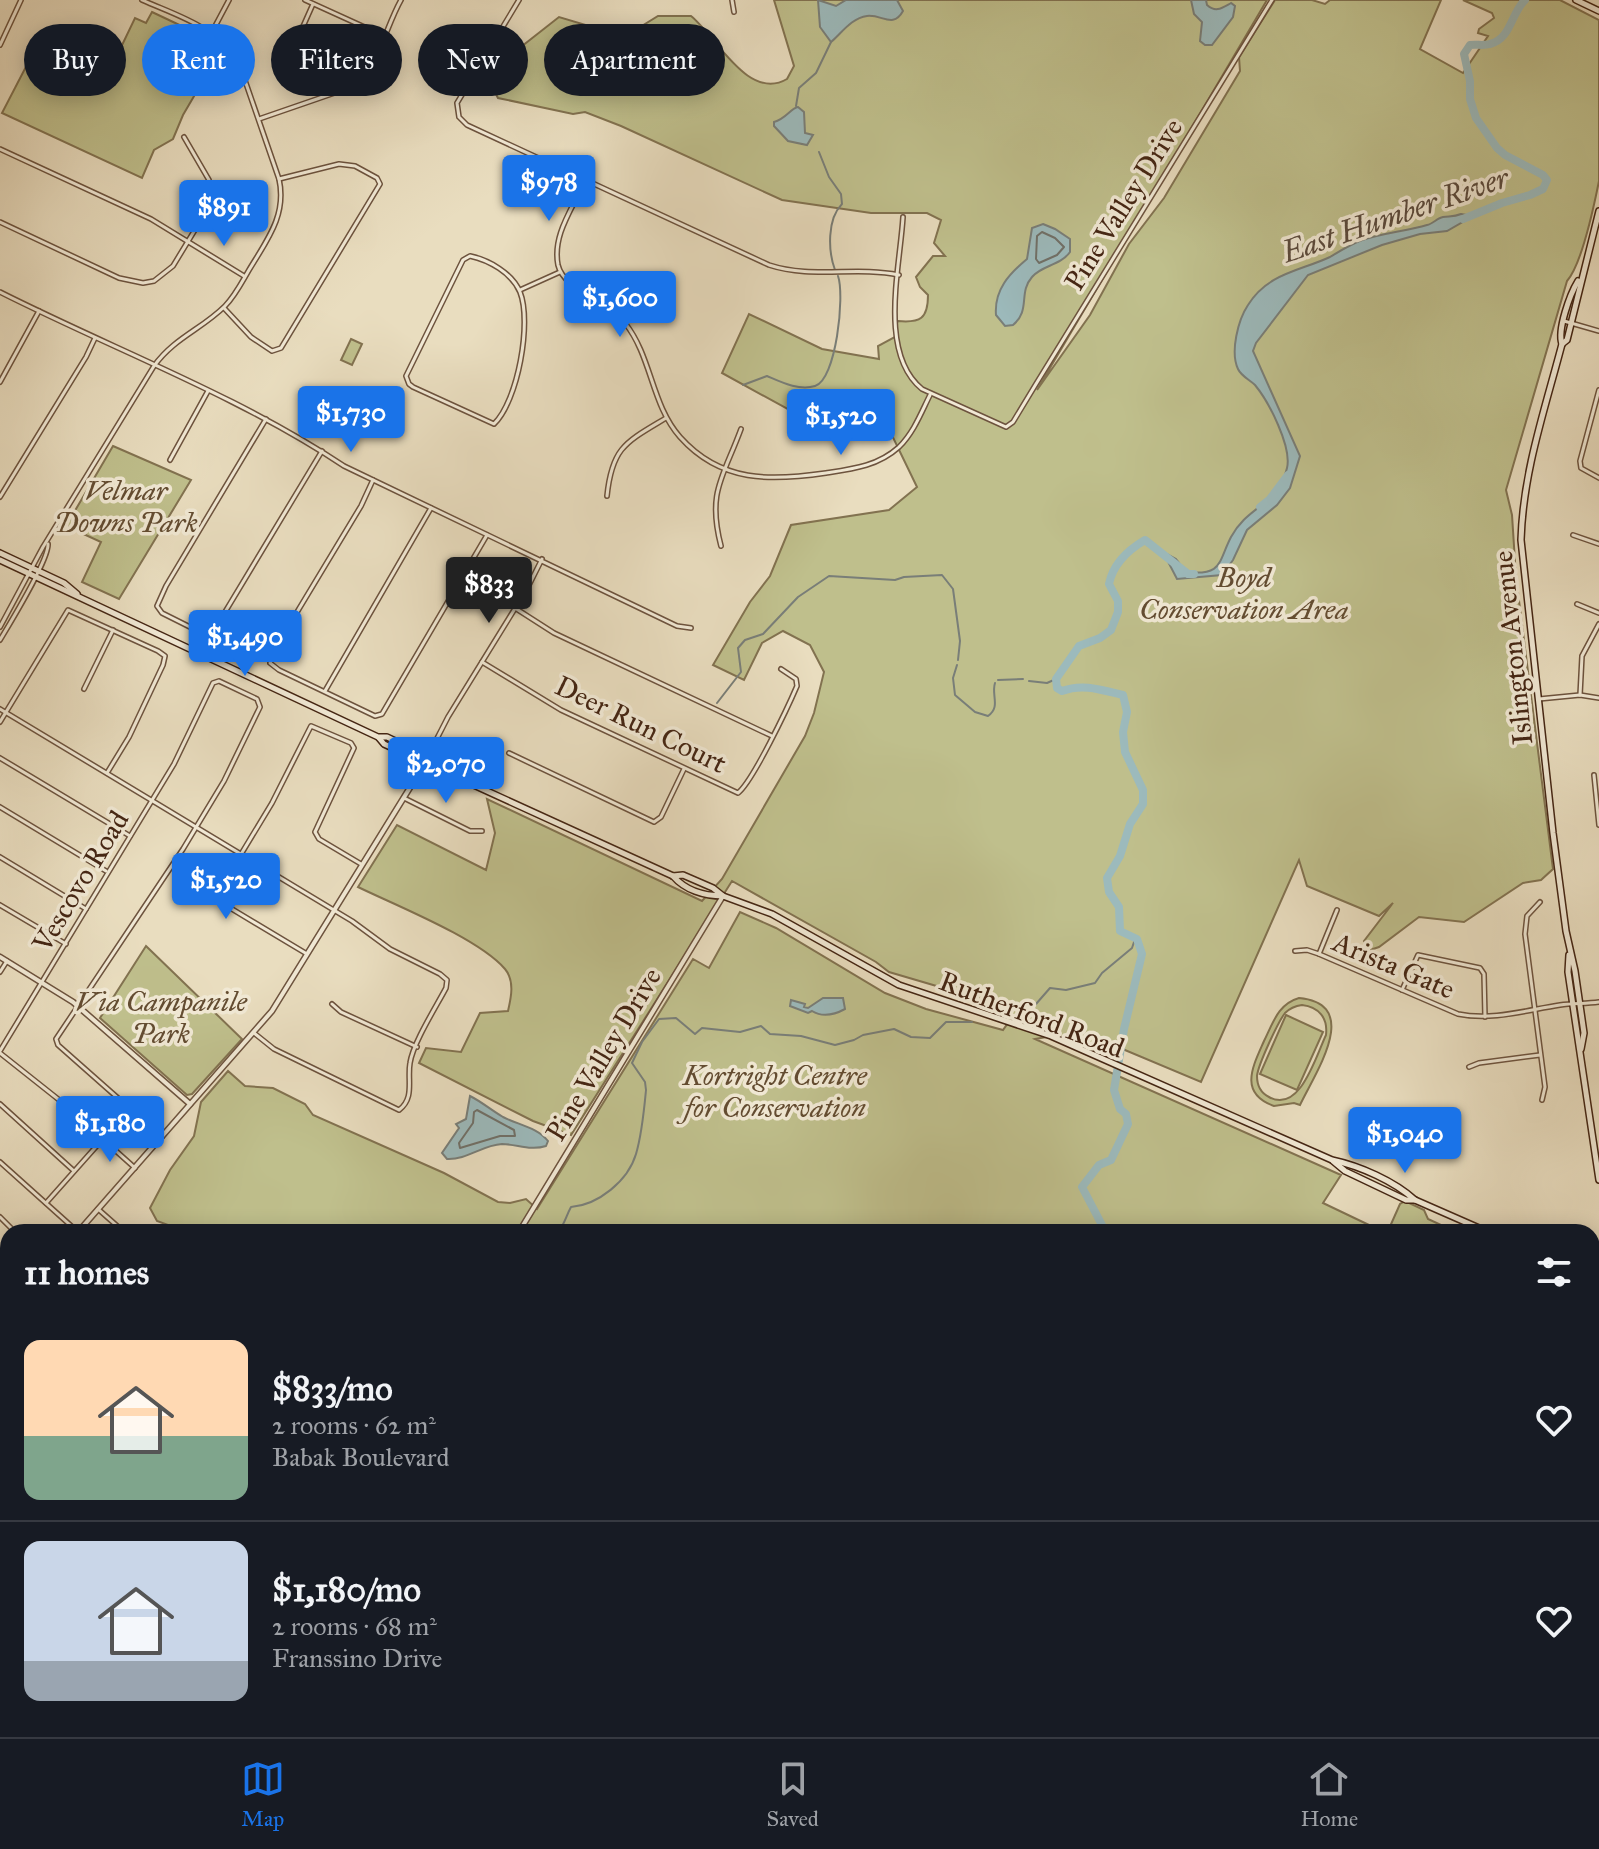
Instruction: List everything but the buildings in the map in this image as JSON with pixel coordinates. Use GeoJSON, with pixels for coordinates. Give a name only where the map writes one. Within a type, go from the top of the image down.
{"type":"FeatureCollection","features":[{"type":"Feature","properties":{"kind":"main road"},"geometry":{"type":"LineString","coordinates":[[1576,0],[1599,11]]}},
{"type":"Feature","properties":{"kind":"main road","name":"Islington Avenue"},"geometry":{"type":"LineString","coordinates":[[1562,344],[1567,340],[1599,211]]}},
{"type":"Feature","properties":{"kind":"main road","name":"Islington Avenue"},"geometry":{"type":"LineString","coordinates":[[1581,278],[1572,291],[1564,321],[1560,338],[1562,344],[1529,467],[1521,523],[1523,570],[1551,819],[1570,951],[1568,972],[1584,1033],[1581,1049],[1599,1180]]}},
{"type":"Feature","properties":{"kind":"main road","name":"Rutherford Road"},"geometry":{"type":"LineString","coordinates":[[0,553],[64,583],[81,597]]}},
{"type":"Feature","properties":{"kind":"main road","name":"Rutherford Road"},"geometry":{"type":"LineString","coordinates":[[0,560],[378,737],[384,744],[426,760],[673,876],[680,884],[772,914],[899,985],[1051,1036],[1332,1160],[1349,1164],[1384,1180],[1415,1200],[1470,1224]]}},
{"type":"Feature","properties":{"kind":"street"},"geometry":{"type":"LineString","coordinates":[[0,45],[21,0]]}},
{"type":"Feature","properties":{"kind":"street"},"geometry":{"type":"LineString","coordinates":[[142,0],[154,2],[197,24]]}},
{"type":"Feature","properties":{"kind":"street"},"geometry":{"type":"LineString","coordinates":[[216,24],[229,0]]}},
{"type":"Feature","properties":{"kind":"street"},"geometry":{"type":"LineString","coordinates":[[305,0],[357,24]]}},
{"type":"Feature","properties":{"kind":"street"},"geometry":{"type":"LineString","coordinates":[[389,24],[401,0]]}},
{"type":"Feature","properties":{"kind":"street"},"geometry":{"type":"LineString","coordinates":[[504,24],[519,0]]}},
{"type":"Feature","properties":{"kind":"street"},"geometry":{"type":"LineString","coordinates":[[732,0],[734,12]]}},
{"type":"Feature","properties":{"kind":"street","name":"Pine Valley Drive"},"geometry":{"type":"LineString","coordinates":[[931,394],[999,426],[1006,427],[1013,422],[1272,0]]}},
{"type":"Feature","properties":{"kind":"street"},"geometry":{"type":"LineString","coordinates":[[304,24],[313,4]]}},
{"type":"Feature","properties":{"kind":"street"},"geometry":{"type":"LineString","coordinates":[[0,627],[154,366],[169,346],[224,308],[278,219],[282,203],[279,179],[251,96]]}},
{"type":"Feature","properties":{"kind":"street"},"geometry":{"type":"LineString","coordinates":[[259,119],[324,96]]}},
{"type":"Feature","properties":{"kind":"street"},"geometry":{"type":"LineString","coordinates":[[461,96],[457,103],[461,121],[782,270],[825,274],[869,269],[899,275]]}},
{"type":"Feature","properties":{"kind":"street"},"geometry":{"type":"LineString","coordinates":[[0,222],[130,282],[143,283],[162,276],[173,266],[207,210],[211,191],[206,174],[184,137]]}},
{"type":"Feature","properties":{"kind":"street"},"geometry":{"type":"LineString","coordinates":[[0,149],[151,219],[245,277]]}},
{"type":"Feature","properties":{"kind":"street"},"geometry":{"type":"LineString","coordinates":[[224,308],[259,343],[272,351],[281,348],[380,184],[377,178],[364,170],[339,164],[279,179]]}},
{"type":"Feature","properties":{"kind":"street"},"geometry":{"type":"LineString","coordinates":[[585,180],[557,243],[560,272],[574,287],[611,308],[626,324],[640,349],[658,404],[692,448],[726,470],[768,480],[841,471],[874,463],[908,436],[931,394],[911,379],[897,350],[895,322],[903,217]]}},
{"type":"Feature","properties":{"kind":"street"},"geometry":{"type":"LineString","coordinates":[[466,257],[478,258],[504,272],[519,291],[522,305],[521,367],[497,421],[489,423],[409,384],[406,376],[466,257]]}},
{"type":"Feature","properties":{"kind":"street"},"geometry":{"type":"LineString","coordinates":[[519,291],[560,272]]}},
{"type":"Feature","properties":{"kind":"street"},"geometry":{"type":"LineString","coordinates":[[0,292],[266,419],[373,480],[677,626],[691,628]]}},
{"type":"Feature","properties":{"kind":"street"},"geometry":{"type":"LineString","coordinates":[[0,382],[39,311]]}},
{"type":"Feature","properties":{"kind":"street"},"geometry":{"type":"LineString","coordinates":[[1564,321],[1599,331]]}},
{"type":"Feature","properties":{"kind":"street"},"geometry":{"type":"LineString","coordinates":[[0,497],[95,338]]}},
{"type":"Feature","properties":{"kind":"street"},"geometry":{"type":"LineString","coordinates":[[1599,390],[1580,461],[1581,468],[1599,478]]}},
{"type":"Feature","properties":{"kind":"street"},"geometry":{"type":"LineString","coordinates":[[170,460],[208,391]]}},
{"type":"Feature","properties":{"kind":"street"},"geometry":{"type":"LineString","coordinates":[[607,496],[609,473],[621,449],[666,418]]}},
{"type":"Feature","properties":{"kind":"street"},"geometry":{"type":"LineString","coordinates":[[266,419],[166,586],[157,606],[162,613],[205,634],[213,632],[322,451]]}},
{"type":"Feature","properties":{"kind":"street"},"geometry":{"type":"LineString","coordinates":[[721,546],[714,506],[717,490],[741,429]]}},
{"type":"Feature","properties":{"kind":"street"},"geometry":{"type":"LineString","coordinates":[[373,480],[361,506],[270,660],[279,670],[375,716],[382,714],[487,534]]}},
{"type":"Feature","properties":{"kind":"street"},"geometry":{"type":"LineString","coordinates":[[325,691],[431,507]]}},
{"type":"Feature","properties":{"kind":"street"},"geometry":{"type":"LineString","coordinates":[[1573,535],[1599,544]]}},
{"type":"Feature","properties":{"kind":"street"},"geometry":{"type":"LineString","coordinates":[[85,1224],[272,1011],[404,798],[542,559]]}},
{"type":"Feature","properties":{"kind":"street"},"geometry":{"type":"LineString","coordinates":[[0,640],[31,576]]}},
{"type":"Feature","properties":{"kind":"street"},"geometry":{"type":"LineString","coordinates":[[1577,604],[1599,613]]}},
{"type":"Feature","properties":{"kind":"street"},"geometry":{"type":"LineString","coordinates":[[515,608],[554,633],[772,736]]}},
{"type":"Feature","properties":{"kind":"street"},"geometry":{"type":"LineString","coordinates":[[0,722],[65,611],[71,610],[162,653],[165,660],[129,737],[107,773]]}},
{"type":"Feature","properties":{"kind":"street"},"geometry":{"type":"LineString","coordinates":[[1580,695],[1582,656],[1599,624]]}},
{"type":"Feature","properties":{"kind":"street"},"geometry":{"type":"LineString","coordinates":[[84,689],[113,630]]}},
{"type":"Feature","properties":{"kind":"street","name":"Deer Run Court"},"geometry":{"type":"LineString","coordinates":[[482,662],[561,710],[738,793],[744,788],[798,682],[781,669]]}},
{"type":"Feature","properties":{"kind":"street","name":"Vescovo Road"},"geometry":{"type":"LineString","coordinates":[[0,1052],[152,801],[215,682],[219,681],[257,699],[260,707],[224,781],[196,827]]}},
{"type":"Feature","properties":{"kind":"street"},"geometry":{"type":"LineString","coordinates":[[1538,699],[1580,695],[1599,698]]}},
{"type":"Feature","properties":{"kind":"street"},"geometry":{"type":"LineString","coordinates":[[0,709],[333,910],[390,949],[447,980],[410,1063],[407,1100],[402,1108],[395,1110],[274,1049],[254,1033]]}},
{"type":"Feature","properties":{"kind":"street"},"geometry":{"type":"LineString","coordinates":[[307,954],[219,900],[217,894],[277,793],[307,731],[314,726],[351,743],[354,751],[316,836],[361,864]]}},
{"type":"Feature","properties":{"kind":"street"},"geometry":{"type":"LineString","coordinates":[[509,753],[654,822],[661,817],[684,769]]}},
{"type":"Feature","properties":{"kind":"street"},"geometry":{"type":"LineString","coordinates":[[0,758],[130,836]]}},
{"type":"Feature","properties":{"kind":"street"},"geometry":{"type":"LineString","coordinates":[[1594,775],[1599,825]]}},
{"type":"Feature","properties":{"kind":"street"},"geometry":{"type":"LineString","coordinates":[[404,798],[470,831],[482,831]]}},
{"type":"Feature","properties":{"kind":"street"},"geometry":{"type":"LineString","coordinates":[[0,807],[108,872]]}},
{"type":"Feature","properties":{"kind":"street"},"geometry":{"type":"LineString","coordinates":[[162,1137],[58,1045],[56,1039],[196,827]]}},
{"type":"Feature","properties":{"kind":"street"},"geometry":{"type":"LineString","coordinates":[[0,857],[86,909]]}},
{"type":"Feature","properties":{"kind":"street","name":"Pine Valley Drive"},"geometry":{"type":"LineString","coordinates":[[524,1224],[723,896]]}},
{"type":"Feature","properties":{"kind":"street"},"geometry":{"type":"LineString","coordinates":[[1540,902],[1527,916],[1525,929],[1545,1087],[1542,1100]]}},
{"type":"Feature","properties":{"kind":"street"},"geometry":{"type":"LineString","coordinates":[[0,905],[66,944]]}},
{"type":"Feature","properties":{"kind":"street"},"geometry":{"type":"LineString","coordinates":[[1319,954],[1337,910]]}},
{"type":"Feature","properties":{"kind":"street","name":"Arista Gate"},"geometry":{"type":"LineString","coordinates":[[1295,951],[1307,950],[1319,954],[1458,1014],[1485,1017],[1599,1002]]}},
{"type":"Feature","properties":{"kind":"street"},"geometry":{"type":"LineString","coordinates":[[1402,990],[1418,955],[1480,968],[1484,974],[1485,1017]]}},
{"type":"Feature","properties":{"kind":"street"},"geometry":{"type":"LineString","coordinates":[[0,957],[79,1006],[191,1105]]}},
{"type":"Feature","properties":{"kind":"street"},"geometry":{"type":"LineString","coordinates":[[0,972],[7,961]]}},
{"type":"Feature","properties":{"kind":"street"},"geometry":{"type":"LineString","coordinates":[[332,1004],[341,1012],[417,1047]]}},
{"type":"Feature","properties":{"kind":"street"},"geometry":{"type":"LineString","coordinates":[[0,1052],[135,1168]]}},
{"type":"Feature","properties":{"kind":"street"},"geometry":{"type":"LineString","coordinates":[[1469,1067],[1540,1055]]}},
{"type":"Feature","properties":{"kind":"street"},"geometry":{"type":"LineString","coordinates":[[0,1104],[74,1171]]}},
{"type":"Feature","properties":{"kind":"street"},"geometry":{"type":"LineString","coordinates":[[46,1203],[103,1139]]}},
{"type":"Feature","properties":{"kind":"street"},"geometry":{"type":"LineString","coordinates":[[0,1162],[69,1224]]}},
{"type":"Feature","properties":{"kind":"street"},"geometry":{"type":"LineString","coordinates":[[98,1209],[115,1224]]}},
{"type":"Feature","properties":{"kind":"green space"},"geometry":{"type":"Polygon","coordinates":[[[774,0],[1267,0],[1037,390],[1090,315],[1129,244],[1164,198],[1240,71],[1239,57],[1275,0],[1312,0],[1325,4],[1330,0],[1441,0],[1420,49],[1463,73],[1488,36],[1478,33],[1479,29],[1494,18],[1492,13],[1463,0],[1560,0],[1599,20],[1599,181],[1591,219],[1567,281],[1506,490],[1512,515],[1516,577],[1553,869],[1541,880],[1523,883],[1464,922],[1419,917],[1379,947],[1370,950],[1364,941],[1393,903],[1379,916],[1307,886],[1299,860],[1201,1082],[1113,1045],[1105,1054],[1096,1057],[1068,1039],[1054,1036],[1035,1039],[1341,1175],[1323,1203],[1367,1224],[165,1224],[157,1221],[150,1208],[170,1170],[194,1136],[201,1102],[228,1071],[245,1086],[273,1088],[305,1104],[313,1115],[444,1173],[498,1202],[526,1199],[537,1209],[693,959],[709,968],[740,912],[776,928],[885,993],[926,1009],[1003,1030],[1012,1017],[1008,1007],[889,972],[732,881],[571,1135],[533,1121],[419,1063],[426,1048],[461,1052],[480,1013],[508,1011],[510,979],[493,957],[476,946],[358,887],[397,825],[486,870],[495,833],[487,799],[702,901],[722,879],[805,736],[824,672],[810,645],[783,631],[762,643],[744,680],[713,665],[750,602],[770,576],[791,525],[889,510],[917,487],[872,394],[804,418],[722,373],[749,314],[822,349],[879,359],[878,346],[895,337],[898,321],[917,320],[924,314],[928,295],[916,277],[933,256],[945,256],[934,243],[941,220],[927,213],[871,213],[782,200],[585,112],[573,114],[497,96],[528,96],[528,41],[544,29],[544,96],[725,96],[725,53],[759,82],[773,84],[787,79],[794,66],[774,0]]]}},
{"type":"Feature","properties":{"kind":"green space"},"geometry":{"type":"Polygon","coordinates":[[[152,12],[177,24],[142,24],[142,96],[194,96],[173,139],[154,150],[142,178],[2,113],[24,71],[24,96],[126,96],[126,37],[135,18],[146,23],[152,12]]]}},
{"type":"Feature","properties":{"kind":"green space"},"geometry":{"type":"Polygon","coordinates":[[[658,16],[691,16],[700,24],[645,24],[658,16]]]}},
{"type":"Feature","properties":{"kind":"green space"},"geometry":{"type":"Polygon","coordinates":[[[559,17],[582,24],[550,24],[559,17]]]}},
{"type":"Feature","properties":{"kind":"green space"},"geometry":{"type":"Polygon","coordinates":[[[351,339],[362,344],[352,365],[341,360],[351,339]]]}},
{"type":"Feature","properties":{"kind":"green space","name":"Velmar Downs Park"},"geometry":{"type":"Polygon","coordinates":[[[113,446],[191,480],[119,599],[82,582],[101,542],[66,526],[113,446]]]}},
{"type":"Feature","properties":{"kind":"green space","name":"Via Campanile Park"},"geometry":{"type":"Polygon","coordinates":[[[146,946],[242,1039],[192,1094],[187,1095],[100,1018],[146,946]]]}},
{"type":"Feature","properties":{"kind":"green space"},"geometry":{"type":"Polygon","coordinates":[[[1299,998],[1318,1003],[1328,1013],[1331,1026],[1329,1042],[1300,1105],[1274,1106],[1256,1094],[1251,1078],[1273,1021],[1281,1009],[1299,998]],[[1297,1006],[1285,1013],[1264,1054],[1257,1079],[1262,1091],[1269,1097],[1280,1100],[1298,1090],[1326,1035],[1324,1019],[1318,1011],[1308,1006],[1297,1006]]]}},
{"type":"Feature","properties":{"kind":"green space"},"geometry":{"type":"Polygon","coordinates":[[[1286,1015],[1323,1032],[1297,1090],[1260,1074],[1286,1015]]]}},
{"type":"Feature","properties":{"kind":"green space"},"geometry":{"type":"Polygon","coordinates":[[[1405,1201],[1424,1210],[1428,1219],[1439,1224],[1391,1224],[1400,1204],[1405,1201]]]}},
{"type":"Feature","properties":{"kind":"water"},"geometry":{"type":"Polygon","coordinates":[[[818,0],[836,6],[846,0],[897,0],[903,11],[891,20],[861,17],[831,42],[820,27],[818,0]]]}},
{"type":"Feature","properties":{"kind":"water"},"geometry":{"type":"Polygon","coordinates":[[[1191,0],[1206,0],[1207,5],[1216,9],[1231,3],[1235,6],[1233,17],[1212,45],[1200,41],[1202,22],[1194,14],[1191,0]]]}},
{"type":"Feature","properties":{"kind":"water"},"geometry":{"type":"Polygon","coordinates":[[[798,107],[804,112],[805,133],[813,135],[807,145],[788,141],[774,126],[774,122],[798,107]]]}},
{"type":"Feature","properties":{"kind":"water"},"geometry":{"type":"Polygon","coordinates":[[[1461,214],[1473,216],[1447,231],[1420,234],[1382,245],[1308,275],[1253,351],[1300,456],[1290,488],[1277,505],[1247,530],[1222,575],[1177,579],[1163,552],[1176,559],[1186,572],[1213,569],[1238,526],[1277,490],[1287,468],[1283,437],[1273,413],[1255,385],[1239,371],[1236,362],[1238,327],[1256,294],[1275,279],[1330,257],[1362,240],[1461,214]]]}},
{"type":"Feature","properties":{"kind":"water"},"geometry":{"type":"Polygon","coordinates":[[[1043,224],[1070,239],[1070,252],[1032,277],[1026,289],[1022,313],[1013,325],[1005,326],[996,315],[997,298],[1009,277],[1027,259],[1032,228],[1043,224]]]}},
{"type":"Feature","properties":{"kind":"water"},"geometry":{"type":"Polygon","coordinates":[[[823,998],[843,998],[845,1009],[824,1015],[790,1006],[791,1000],[808,1008],[823,998]]]}},
{"type":"Feature","properties":{"kind":"water"},"geometry":{"type":"Polygon","coordinates":[[[470,1096],[503,1117],[538,1132],[548,1141],[546,1146],[529,1148],[502,1144],[447,1159],[442,1153],[459,1128],[456,1124],[466,1119],[470,1096]]]}},
{"type":"Feature","properties":{"kind":"waterway","name":"East Humber River"},"geometry":{"type":"LineString","coordinates":[[1463,219],[1543,189],[1547,180],[1505,155],[1476,118],[1464,54],[1470,45],[1490,44],[1502,37],[1525,0]]}},
{"type":"Feature","properties":{"kind":"waterway"},"geometry":{"type":"LineString","coordinates":[[796,106],[799,88],[816,73],[831,42]]}},
{"type":"Feature","properties":{"kind":"waterway"},"geometry":{"type":"LineString","coordinates":[[819,152],[829,177],[841,194],[842,204],[837,210],[830,236],[835,270]]}},
{"type":"Feature","properties":{"kind":"waterway"},"geometry":{"type":"LineString","coordinates":[[743,385],[767,376],[803,387],[815,386],[822,380],[837,336],[840,301],[838,276]]}},
{"type":"Feature","properties":{"kind":"waterway","name":"East Humber River"},"geometry":{"type":"LineString","coordinates":[[1260,507],[1288,475]]}},
{"type":"Feature","properties":{"kind":"waterway","name":"East Humber River"},"geometry":{"type":"LineString","coordinates":[[1101,1224],[1082,1187],[1099,1165],[1111,1160],[1128,1124],[1114,1090],[1124,1029],[1142,954],[1137,939],[1120,931],[1119,907],[1109,892],[1107,878],[1120,856],[1130,824],[1143,804],[1143,790],[1125,752],[1123,732],[1127,712],[1123,695],[1085,687],[1062,691],[1057,688],[1056,679],[1079,646],[1111,630],[1118,612],[1118,601],[1109,584],[1118,564],[1133,548],[1145,540],[1188,574],[1194,574]]}},
{"type":"Feature","properties":{"kind":"waterway"},"geometry":{"type":"LineString","coordinates":[[717,703],[741,672],[738,648],[745,640],[763,634],[798,597],[829,576],[895,580],[942,575],[953,589],[960,641],[958,660]]}},
{"type":"Feature","properties":{"kind":"waterway"},"geometry":{"type":"LineString","coordinates":[[957,665],[953,678],[955,695],[975,712],[988,716],[992,712],[995,683]]}},
{"type":"Feature","properties":{"kind":"waterway"},"geometry":{"type":"LineString","coordinates":[[998,680],[1023,679]]}},
{"type":"Feature","properties":{"kind":"waterway"},"geometry":{"type":"LineString","coordinates":[[1029,681],[1047,683],[1056,679]]}},
{"type":"Feature","properties":{"kind":"waterway"},"geometry":{"type":"LineString","coordinates":[[1029,1012],[1050,988],[1066,990],[1095,983],[1102,973],[1132,948],[1135,939]]}},
{"type":"Feature","properties":{"kind":"waterway"},"geometry":{"type":"LineString","coordinates":[[563,1224],[571,1207],[591,1202],[611,1190],[632,1164],[640,1139],[646,1090],[645,1082],[632,1063],[642,1042],[659,1019],[676,1018],[695,1034],[702,1028],[740,1032],[761,1026],[770,1034],[801,1036],[835,1045],[894,1029],[911,1037],[930,1038],[946,1022],[972,1022]]}},
{"type":"Feature","properties":{"kind":"park label","name":"Boyd Conservation Area"},"geometry":{"type":"Point","coordinates":[1244,593]}},
{"type":"Feature","properties":{"kind":"park label","name":"Kortright Centre for Conservation"},"geometry":{"type":"Point","coordinates":[775,1091]}}]}
